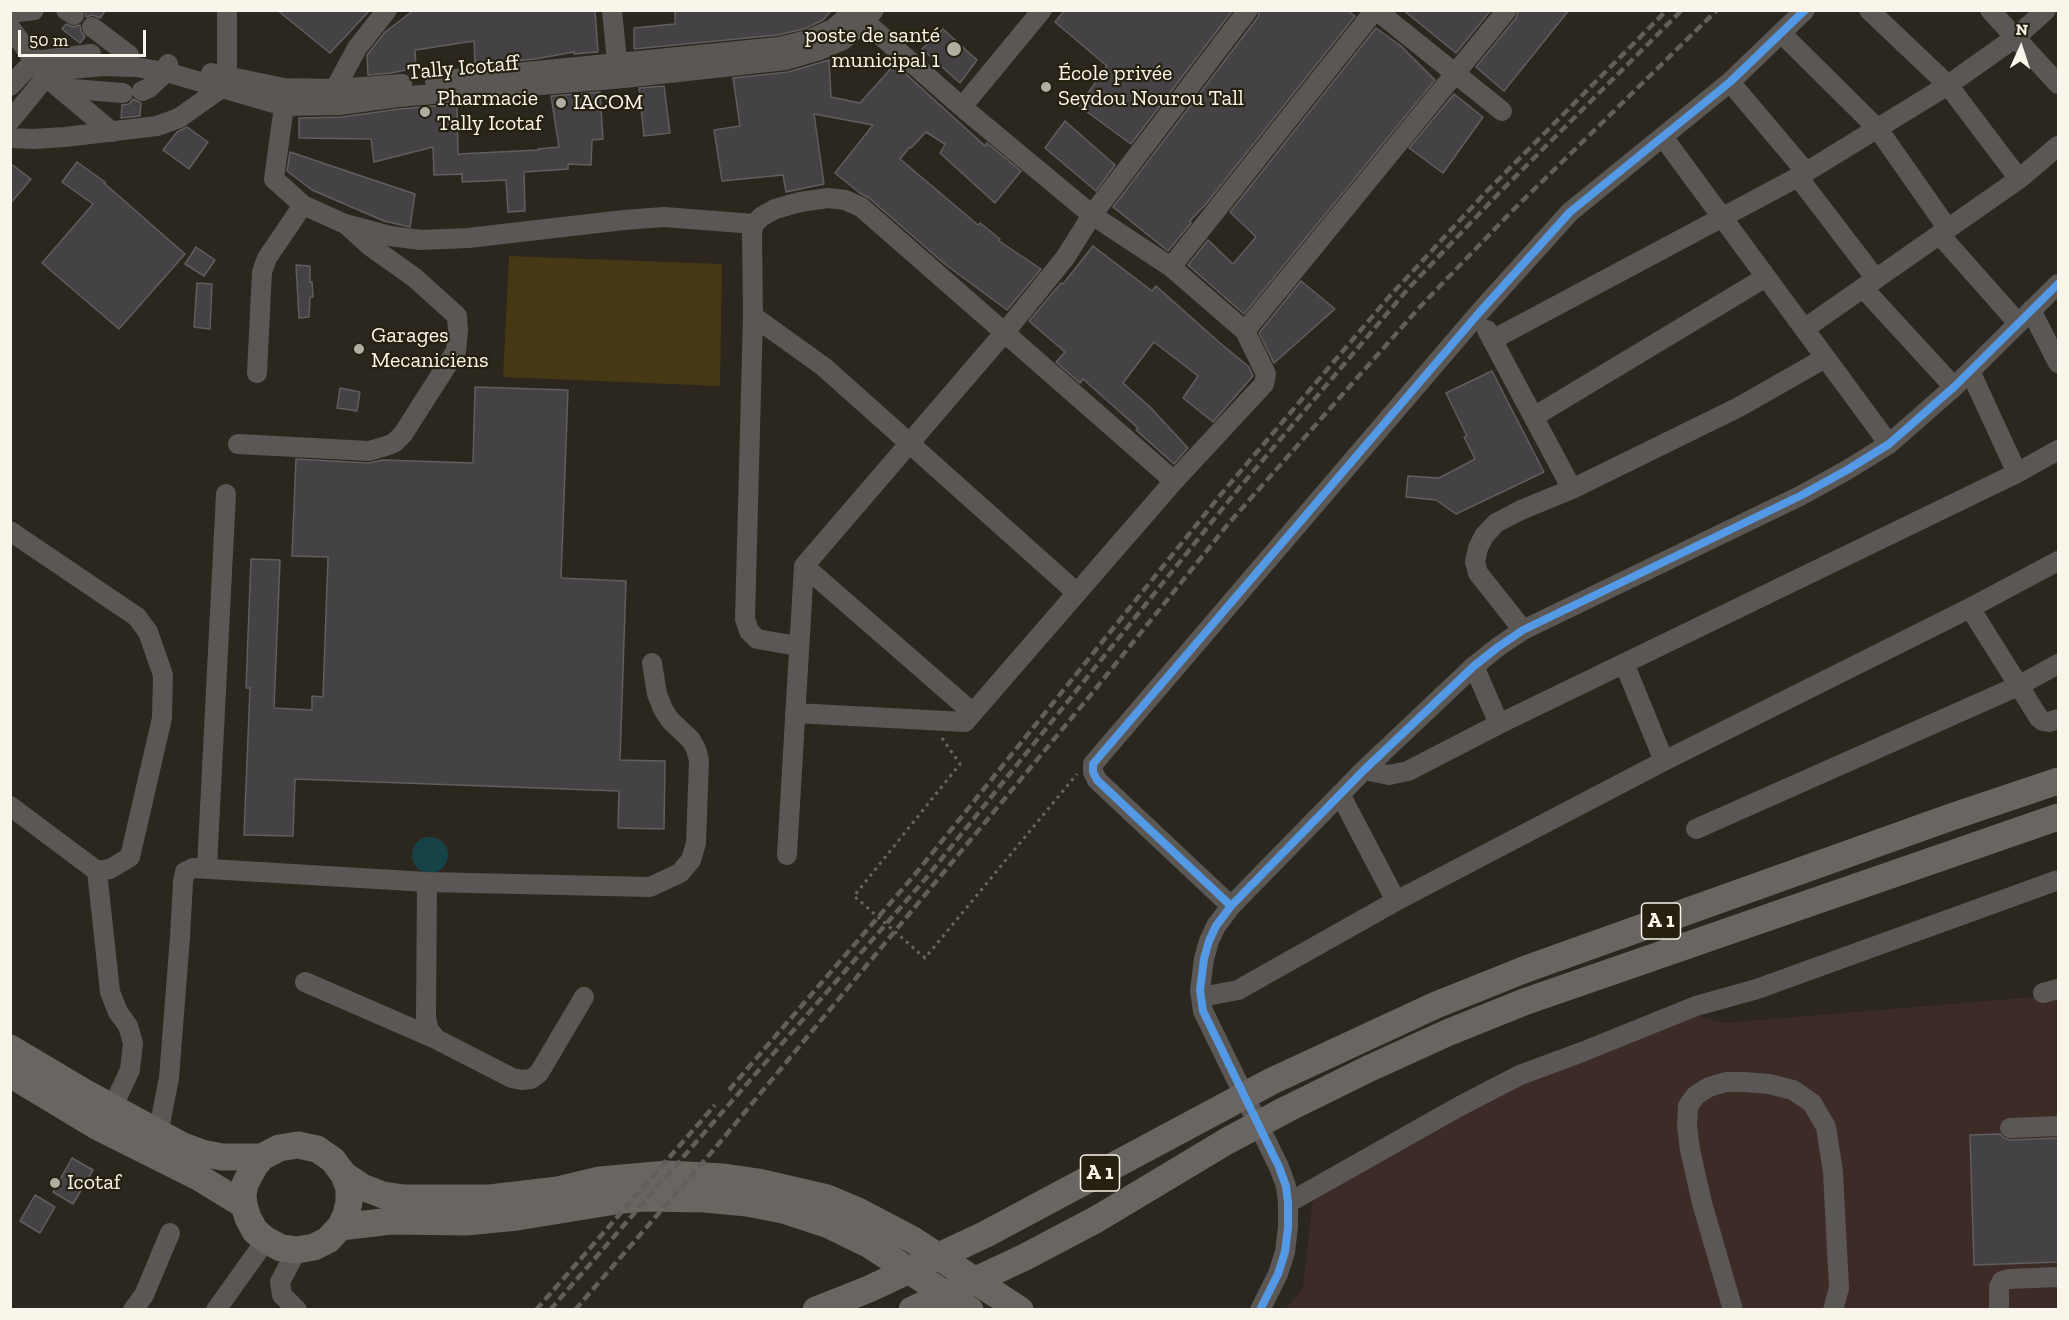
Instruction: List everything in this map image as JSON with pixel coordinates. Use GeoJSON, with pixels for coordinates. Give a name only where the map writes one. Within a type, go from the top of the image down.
{"type":"FeatureCollection","features":[{"type":"Feature","properties":{"kind":"highway","name":"A 1"},"geometry":{"type":"LineString","coordinates":[[816,1310],[869,1289],[986,1234],[1272,1081],[1436,1005],[1526,969],[2058,781]]}},
{"type":"Feature","properties":{"kind":"highway","name":"A 1"},"geometry":{"type":"LineString","coordinates":[[912,1310],[1025,1257],[1097,1219],[1227,1141],[1417,1046],[1524,1002],[2058,817]]}},
{"type":"Feature","properties":{"kind":"highway"},"geometry":{"type":"LineString","coordinates":[[10,1048],[158,1134],[202,1153],[222,1157],[262,1157]]}},
{"type":"Feature","properties":{"kind":"highway"},"geometry":{"type":"LineString","coordinates":[[10,1074],[98,1127],[200,1178],[244,1205]]}},
{"type":"Feature","properties":{"kind":"highway"},"geometry":{"type":"LineString","coordinates":[[298,1145],[317,1149],[333,1160],[344,1175],[349,1188],[349,1202],[340,1227],[328,1239],[314,1247],[297,1250],[281,1248],[255,1231],[244,1205],[245,1184],[249,1174],[262,1157],[279,1148],[298,1145]]}},
{"type":"Feature","properties":{"kind":"highway"},"geometry":{"type":"LineString","coordinates":[[344,1175],[383,1195],[433,1199],[490,1198],[526,1194],[600,1180],[667,1174],[724,1177],[758,1182],[815,1196],[858,1210],[913,1240],[1020,1310]]}},
{"type":"Feature","properties":{"kind":"highway"},"geometry":{"type":"LineString","coordinates":[[340,1227],[391,1221],[466,1222],[517,1218],[622,1200],[669,1198],[747,1203],[783,1210],[829,1225],[868,1244],[970,1310]]}},
{"type":"Feature","properties":{"kind":"street"},"geometry":{"type":"LineString","coordinates":[[10,13],[34,10]]}},
{"type":"Feature","properties":{"kind":"street"},"geometry":{"type":"LineString","coordinates":[[10,138],[34,139],[112,132],[157,126],[179,118],[223,83],[227,10]]}},
{"type":"Feature","properties":{"kind":"street"},"geometry":{"type":"LineString","coordinates":[[335,89],[357,48],[387,10]]}},
{"type":"Feature","properties":{"kind":"street"},"geometry":{"type":"LineString","coordinates":[[612,10],[617,62]]}},
{"type":"Feature","properties":{"kind":"street"},"geometry":{"type":"LineString","coordinates":[[962,107],[1042,10]]}},
{"type":"Feature","properties":{"kind":"street"},"geometry":{"type":"LineString","coordinates":[[787,855],[804,566],[1005,332],[1065,258],[1092,214],[1248,10]]}},
{"type":"Feature","properties":{"kind":"street"},"geometry":{"type":"LineString","coordinates":[[1171,267],[1376,10],[1502,111]]}},
{"type":"Feature","properties":{"kind":"street"},"geometry":{"type":"LineString","coordinates":[[1245,332],[1507,10]]}},
{"type":"Feature","properties":{"kind":"street"},"geometry":{"type":"LineString","coordinates":[[1231,906],[1097,780],[1092,772],[1093,764],[1478,314],[1570,212],[1730,82],[1805,10]]}},
{"type":"Feature","properties":{"kind":"street"},"geometry":{"type":"LineString","coordinates":[[1869,10],[1948,85],[2019,179]]}},
{"type":"Feature","properties":{"kind":"street"},"geometry":{"type":"LineString","coordinates":[[1990,10],[2058,84]]}},
{"type":"Feature","properties":{"kind":"street"},"geometry":{"type":"LineString","coordinates":[[1492,340],[1802,175],[1948,85],[2016,37],[2046,10]]}},
{"type":"Feature","properties":{"kind":"street"},"geometry":{"type":"LineString","coordinates":[[795,713],[965,722],[1174,482],[1264,384],[1266,374],[1245,332],[1171,267],[1092,214],[962,107],[862,13]]}},
{"type":"Feature","properties":{"kind":"street","name":"Tally Icotaff"},"geometry":{"type":"LineString","coordinates":[[223,83],[335,89],[778,48],[808,40],[862,13]]}},
{"type":"Feature","properties":{"kind":"street","name":"Tally Icotaff"},"geometry":{"type":"LineString","coordinates":[[34,61],[95,54],[129,55],[223,83],[284,106],[340,105],[398,97],[624,78],[786,60],[843,40],[862,13]]}},
{"type":"Feature","properties":{"kind":"street"},"geometry":{"type":"LineString","coordinates":[[10,27],[53,83],[112,132]]}},
{"type":"Feature","properties":{"kind":"street"},"geometry":{"type":"LineString","coordinates":[[92,27],[129,55]]}},
{"type":"Feature","properties":{"kind":"street"},"geometry":{"type":"LineString","coordinates":[[1781,33],[1878,129],[1944,232],[2025,316],[2057,356]]}},
{"type":"Feature","properties":{"kind":"street"},"geometry":{"type":"LineString","coordinates":[[10,86],[34,61]]}},
{"type":"Feature","properties":{"kind":"street","name":"Tally Icotaff"},"geometry":{"type":"LineString","coordinates":[[53,83],[71,69],[102,66],[167,67]]}},
{"type":"Feature","properties":{"kind":"street"},"geometry":{"type":"LineString","coordinates":[[10,121],[53,83],[132,92],[149,88],[167,67]]}},
{"type":"Feature","properties":{"kind":"street"},"geometry":{"type":"LineString","coordinates":[[1730,82],[1802,175],[1869,284],[1954,387]]}},
{"type":"Feature","properties":{"kind":"street"},"geometry":{"type":"LineString","coordinates":[[284,106],[274,179],[303,205],[345,224],[390,236],[421,240],[468,238],[664,217],[754,225]]}},
{"type":"Feature","properties":{"kind":"street"},"geometry":{"type":"LineString","coordinates":[[1663,137],[1889,444]]}},
{"type":"Feature","properties":{"kind":"street"},"geometry":{"type":"LineString","coordinates":[[1804,329],[2019,179],[2058,146]]}},
{"type":"Feature","properties":{"kind":"street"},"geometry":{"type":"LineString","coordinates":[[798,646],[757,639],[749,631],[745,619],[753,316],[752,233],[754,225],[761,217],[775,209],[828,198],[845,200],[861,207],[1174,482]]}},
{"type":"Feature","properties":{"kind":"street"},"geometry":{"type":"LineString","coordinates":[[257,373],[262,272],[267,258],[303,205]]}},
{"type":"Feature","properties":{"kind":"street"},"geometry":{"type":"LineString","coordinates":[[237,444],[369,451],[394,443],[403,434],[456,351],[457,316],[422,284],[370,246],[345,224]]}},
{"type":"Feature","properties":{"kind":"street"},"geometry":{"type":"LineString","coordinates":[[1534,416],[1766,277]]}},
{"type":"Feature","properties":{"kind":"street"},"geometry":{"type":"LineString","coordinates":[[1260,1310],[1278,1274],[1285,1252],[1288,1227],[1286,1186],[1203,1011],[1201,998],[1204,959],[1209,941],[1216,926],[1231,906],[1364,770],[1474,666],[1523,630],[1802,495],[1847,471],[1889,444],[1954,387],[2058,284]]}},
{"type":"Feature","properties":{"kind":"street"},"geometry":{"type":"LineString","coordinates":[[1478,314],[1572,489]]}},
{"type":"Feature","properties":{"kind":"street"},"geometry":{"type":"LineString","coordinates":[[753,316],[824,367],[1077,593]]}},
{"type":"Feature","properties":{"kind":"street"},"geometry":{"type":"LineString","coordinates":[[1523,630],[1478,573],[1476,562],[1478,548],[1484,536],[1496,524],[1739,407],[1825,358]]}},
{"type":"Feature","properties":{"kind":"street"},"geometry":{"type":"LineString","coordinates":[[1970,371],[2018,473]]}},
{"type":"Feature","properties":{"kind":"street"},"geometry":{"type":"LineString","coordinates":[[1364,770],[1389,775],[1408,771],[1499,724],[2018,473],[2058,450]]}},
{"type":"Feature","properties":{"kind":"street"},"geometry":{"type":"LineString","coordinates":[[207,867],[226,494]]}},
{"type":"Feature","properties":{"kind":"street"},"geometry":{"type":"LineString","coordinates":[[10,531],[137,617],[148,632],[163,675],[162,718],[130,857],[110,869],[97,871],[10,807]]}},
{"type":"Feature","properties":{"kind":"street"},"geometry":{"type":"LineString","coordinates":[[1201,998],[1238,990],[1396,901],[1664,761],[1970,608],[2058,561]]}},
{"type":"Feature","properties":{"kind":"street"},"geometry":{"type":"LineString","coordinates":[[804,566],[973,713]]}},
{"type":"Feature","properties":{"kind":"street"},"geometry":{"type":"LineString","coordinates":[[1970,608],[2039,718],[2049,722],[2058,719]]}},
{"type":"Feature","properties":{"kind":"street"},"geometry":{"type":"LineString","coordinates":[[158,1134],[169,1078],[185,872],[193,868],[207,867],[427,882],[650,887],[680,873],[691,860],[696,843],[699,760],[691,740],[670,720],[663,709],[657,694],[652,663]]}},
{"type":"Feature","properties":{"kind":"street"},"geometry":{"type":"LineString","coordinates":[[1624,663],[1664,761]]}},
{"type":"Feature","properties":{"kind":"street"},"geometry":{"type":"LineString","coordinates":[[1696,829],[2018,686],[2058,664]]}},
{"type":"Feature","properties":{"kind":"street"},"geometry":{"type":"LineString","coordinates":[[1474,666],[1499,724]]}},
{"type":"Feature","properties":{"kind":"street"},"geometry":{"type":"LineString","coordinates":[[1340,794],[1396,901]]}},
{"type":"Feature","properties":{"kind":"street"},"geometry":{"type":"LineString","coordinates":[[97,871],[110,992],[118,1012],[128,1026],[133,1043],[130,1070],[112,1108]]}},
{"type":"Feature","properties":{"kind":"street"},"geometry":{"type":"LineString","coordinates":[[1288,1203],[1460,1106],[1520,1075],[1696,1006],[1757,989],[2058,880]]}},
{"type":"Feature","properties":{"kind":"street"},"geometry":{"type":"LineString","coordinates":[[427,882],[426,1019],[436,1039]]}},
{"type":"Feature","properties":{"kind":"street"},"geometry":{"type":"LineString","coordinates":[[304,982],[436,1039],[512,1078],[522,1080],[531,1079],[539,1073],[584,997]]}},
{"type":"Feature","properties":{"kind":"street"},"geometry":{"type":"LineString","coordinates":[[1733,1310],[1702,1203],[1690,1149],[1687,1116],[1688,1107],[1696,1095],[1708,1087],[1726,1082],[1768,1084],[1793,1090],[1812,1102],[1826,1127],[1833,1172],[1839,1288],[1833,1310]]}},
{"type":"Feature","properties":{"kind":"street"},"geometry":{"type":"LineString","coordinates":[[2010,1128],[2058,1126]]}},
{"type":"Feature","properties":{"kind":"street"},"geometry":{"type":"LineString","coordinates":[[133,1310],[144,1295],[170,1233]]}},
{"type":"Feature","properties":{"kind":"street"},"geometry":{"type":"LineString","coordinates":[[216,1310],[266,1240]]}},
{"type":"Feature","properties":{"kind":"street"},"geometry":{"type":"LineString","coordinates":[[297,1250],[279,1282],[282,1295],[297,1310]]}},
{"type":"Feature","properties":{"kind":"street"},"geometry":{"type":"LineString","coordinates":[[1999,1310],[1999,1287],[2002,1281],[2058,1278]]}},
{"type":"Feature","properties":{"kind":"path"},"geometry":{"type":"LineString","coordinates":[[942,721],[941,738],[960,764],[854,896],[926,958],[1079,771]]}},
{"type":"Feature","properties":{"kind":"shaded area"},"geometry":{"type":"Polygon","coordinates":[[[509,256],[722,264],[720,386],[503,377],[509,256]]]}},
{"type":"Feature","properties":{"kind":"shaded area"},"geometry":{"type":"Polygon","coordinates":[[[2058,995],[2058,1309],[1285,1310],[1303,1288],[1314,1187],[1460,1101],[1697,1016],[1724,1023],[2058,995]]]}},
{"type":"Feature","properties":{"kind":"water"},"geometry":{"type":"Polygon","coordinates":[[[430,837],[443,842],[448,855],[443,868],[430,873],[417,868],[412,855],[417,842],[430,837]]]}},
{"type":"Feature","properties":{"kind":"building"},"geometry":{"type":"Polygon","coordinates":[[[85,10],[106,10],[100,18],[93,15],[86,17],[85,10]]]}},
{"type":"Feature","properties":{"kind":"building"},"geometry":{"type":"Polygon","coordinates":[[[277,10],[370,10],[330,53],[277,10]]]}},
{"type":"Feature","properties":{"kind":"building"},"geometry":{"type":"Polygon","coordinates":[[[414,10],[595,10],[598,52],[574,54],[574,52],[535,59],[475,65],[474,41],[415,50],[416,68],[368,75],[367,55],[385,32],[414,10]]]}},
{"type":"Feature","properties":{"kind":"building"},"geometry":{"type":"Polygon","coordinates":[[[675,10],[832,10],[823,20],[804,29],[778,35],[634,49],[634,28],[675,24],[675,10]]]}},
{"type":"Feature","properties":{"kind":"building"},"geometry":{"type":"Polygon","coordinates":[[[1065,10],[1233,10],[1131,144],[1079,106],[1107,66],[1055,22],[1065,10]]]}},
{"type":"Feature","properties":{"kind":"building"},"geometry":{"type":"Polygon","coordinates":[[[1260,10],[1347,10],[1355,16],[1168,251],[1113,207],[1258,17],[1260,10]]]}},
{"type":"Feature","properties":{"kind":"building"},"geometry":{"type":"Polygon","coordinates":[[[1403,10],[1491,10],[1456,53],[1403,10]]]}},
{"type":"Feature","properties":{"kind":"building"},"geometry":{"type":"Polygon","coordinates":[[[1519,10],[1569,10],[1504,91],[1476,67],[1516,18],[1519,10]]]}},
{"type":"Feature","properties":{"kind":"building"},"geometry":{"type":"Polygon","coordinates":[[[66,24],[73,27],[80,25],[85,37],[80,43],[62,29],[66,24]]]}},
{"type":"Feature","properties":{"kind":"building"},"geometry":{"type":"Polygon","coordinates":[[[1376,28],[1401,46],[1435,80],[1244,314],[1188,265],[1208,240],[1233,264],[1256,237],[1230,212],[1376,28]]]}},
{"type":"Feature","properties":{"kind":"building"},"geometry":{"type":"Polygon","coordinates":[[[943,29],[977,60],[960,83],[922,49],[943,29]]]}},
{"type":"Feature","properties":{"kind":"building"},"geometry":{"type":"Polygon","coordinates":[[[829,60],[831,97],[860,103],[895,64],[985,146],[987,143],[1021,171],[995,203],[940,153],[945,144],[926,132],[900,159],[978,225],[980,223],[1000,239],[999,241],[1041,269],[1007,310],[946,265],[869,198],[835,173],[873,125],[814,114],[824,184],[786,192],[783,175],[722,181],[714,130],[740,126],[733,78],[788,72],[829,60]]]}},
{"type":"Feature","properties":{"kind":"building"},"geometry":{"type":"Polygon","coordinates":[[[664,86],[670,133],[644,136],[639,88],[664,86]]]}},
{"type":"Feature","properties":{"kind":"building"},"geometry":{"type":"Polygon","coordinates":[[[600,92],[603,139],[592,140],[591,165],[568,164],[568,169],[524,172],[525,211],[508,212],[506,180],[462,182],[462,174],[434,175],[433,147],[374,162],[371,139],[299,138],[299,118],[342,117],[457,104],[458,154],[559,147],[551,96],[600,92]]]}},
{"type":"Feature","properties":{"kind":"building"},"geometry":{"type":"Polygon","coordinates":[[[1454,94],[1483,117],[1443,173],[1409,148],[1454,94]]]}},
{"type":"Feature","properties":{"kind":"building"},"geometry":{"type":"Polygon","coordinates":[[[133,99],[141,103],[140,116],[121,118],[122,105],[129,104],[133,99]]]}},
{"type":"Feature","properties":{"kind":"building"},"geometry":{"type":"Polygon","coordinates":[[[1065,121],[1115,165],[1096,191],[1045,148],[1065,121]]]}},
{"type":"Feature","properties":{"kind":"building"},"geometry":{"type":"Polygon","coordinates":[[[187,127],[208,142],[189,169],[163,150],[177,132],[187,127]]]}},
{"type":"Feature","properties":{"kind":"building"},"geometry":{"type":"Polygon","coordinates":[[[290,152],[415,194],[410,227],[384,221],[312,190],[287,171],[290,152]]]}},
{"type":"Feature","properties":{"kind":"building"},"geometry":{"type":"Polygon","coordinates":[[[77,162],[105,182],[185,254],[119,329],[42,263],[93,204],[62,182],[77,162]]]}},
{"type":"Feature","properties":{"kind":"building"},"geometry":{"type":"Polygon","coordinates":[[[10,163],[31,179],[10,204],[10,163]]]}},
{"type":"Feature","properties":{"kind":"building"},"geometry":{"type":"Polygon","coordinates":[[[1093,246],[1152,291],[1156,286],[1249,367],[1253,376],[1213,422],[1183,398],[1198,376],[1154,342],[1123,383],[1150,407],[1188,448],[1174,464],[1083,379],[1080,383],[1056,362],[1065,352],[1029,321],[1061,283],[1063,284],[1093,246]]]}},
{"type":"Feature","properties":{"kind":"building"},"geometry":{"type":"Polygon","coordinates":[[[196,247],[215,260],[204,276],[185,264],[196,247]]]}},
{"type":"Feature","properties":{"kind":"building"},"geometry":{"type":"Polygon","coordinates":[[[296,265],[310,266],[313,297],[310,297],[309,317],[299,318],[296,265]]]}},
{"type":"Feature","properties":{"kind":"building"},"geometry":{"type":"Polygon","coordinates":[[[1301,281],[1335,309],[1274,363],[1259,333],[1301,281]]]}},
{"type":"Feature","properties":{"kind":"building"},"geometry":{"type":"Polygon","coordinates":[[[197,283],[212,284],[210,329],[194,327],[197,283]]]}},
{"type":"Feature","properties":{"kind":"building"},"geometry":{"type":"Polygon","coordinates":[[[1492,371],[1544,472],[1456,514],[1436,500],[1406,497],[1408,476],[1439,478],[1475,459],[1464,437],[1467,436],[1446,393],[1492,371]]]}},
{"type":"Feature","properties":{"kind":"building"},"geometry":{"type":"Polygon","coordinates":[[[475,387],[568,390],[561,578],[626,581],[620,760],[665,761],[664,829],[618,828],[619,791],[295,779],[293,836],[244,835],[250,688],[246,688],[251,559],[280,560],[274,708],[312,710],[312,696],[323,697],[328,557],[292,556],[296,459],[368,463],[383,460],[473,463],[475,387]]]}},
{"type":"Feature","properties":{"kind":"building"},"geometry":{"type":"Polygon","coordinates":[[[340,388],[360,392],[357,411],[337,408],[340,388]]]}},
{"type":"Feature","properties":{"kind":"building"},"geometry":{"type":"Polygon","coordinates":[[[2000,1134],[2010,1140],[2058,1138],[2058,1262],[1974,1265],[1970,1135],[2000,1134]]]}},
{"type":"Feature","properties":{"kind":"building"},"geometry":{"type":"Polygon","coordinates":[[[72,1158],[93,1170],[73,1204],[53,1192],[72,1158]]]}},
{"type":"Feature","properties":{"kind":"building"},"geometry":{"type":"Polygon","coordinates":[[[35,1195],[55,1207],[40,1233],[20,1221],[35,1195]]]}},
{"type":"Feature","properties":{"kind":"railway"},"geometry":{"type":"LineString","coordinates":[[729,1090],[917,872],[1222,493],[1388,298],[1486,192],[1667,10]]}},
{"type":"Feature","properties":{"kind":"railway"},"geometry":{"type":"LineString","coordinates":[[550,1310],[927,877],[1235,493],[1407,290],[1498,194],[1682,10]]}},
{"type":"Feature","properties":{"kind":"railway"},"geometry":{"type":"LineString","coordinates":[[575,1310],[716,1147],[1089,697],[1229,523],[1418,309],[1511,212],[1717,10]]}},
{"type":"Feature","properties":{"kind":"railway"},"geometry":{"type":"LineString","coordinates":[[536,1310],[715,1105]]}},
{"type":"Feature","properties":{"kind":"cycle path"},"geometry":{"type":"LineString","coordinates":[[1231,906],[1097,780],[1093,772],[1093,764],[1478,314],[1570,212],[1730,82],[1805,10]]}},
{"type":"Feature","properties":{"kind":"cycle path"},"geometry":{"type":"LineString","coordinates":[[1260,1310],[1278,1274],[1285,1252],[1288,1227],[1286,1186],[1279,1167],[1203,1011],[1200,990],[1209,941],[1216,926],[1231,906],[1364,770],[1474,666],[1498,647],[1523,630],[1802,495],[1889,444],[1954,387],[2058,284]]}},
{"type":"Feature","properties":{"kind":"place","name":"poste de santé municipal 1"},"geometry":{"type":"Point","coordinates":[954,49]}},
{"type":"Feature","properties":{"kind":"place","name":"École privée Seydou Nourou Tall"},"geometry":{"type":"Point","coordinates":[1046,87]}},
{"type":"Feature","properties":{"kind":"place","name":"IACOM"},"geometry":{"type":"Point","coordinates":[561,103]}},
{"type":"Feature","properties":{"kind":"place","name":"Pharmacie Tally Icotaf"},"geometry":{"type":"Point","coordinates":[425,112]}},
{"type":"Feature","properties":{"kind":"place","name":"Garages Mecaniciens"},"geometry":{"type":"Point","coordinates":[359,349]}},
{"type":"Feature","properties":{"kind":"place","name":"Icotaf"},"geometry":{"type":"Point","coordinates":[55,1183]}}]}
